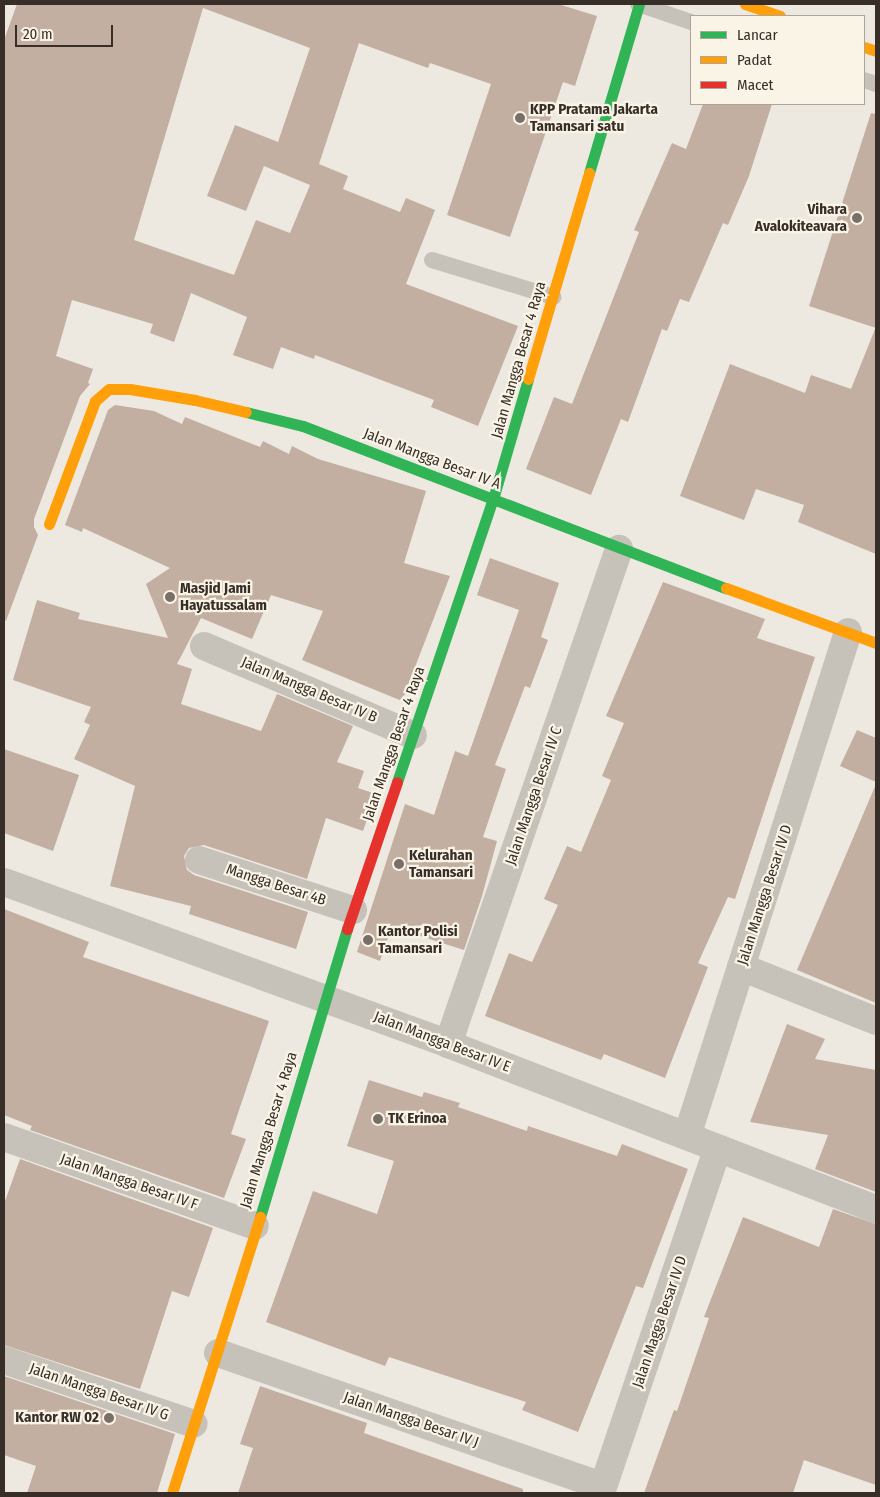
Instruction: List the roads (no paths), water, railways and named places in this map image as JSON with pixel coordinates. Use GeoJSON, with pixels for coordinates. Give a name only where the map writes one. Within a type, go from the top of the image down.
{"type":"FeatureCollection","features":[{"type":"Feature","properties":{"kind":"street","name":"Jalan Mangga Besar 4 Raya"},"geometry":{"type":"LineString","coordinates":[[172,1493],[218,1353],[255,1226],[353,910],[494,499],[639,4]]}},
{"type":"Feature","properties":{"kind":"street"},"geometry":{"type":"LineString","coordinates":[[745,4],[777,15]]}},
{"type":"Feature","properties":{"kind":"street","name":"Jalan Mangga Besar IV A"},"geometry":{"type":"LineString","coordinates":[[49,524],[89,412],[102,392],[109,389],[130,389],[195,400],[303,426],[620,549],[845,643],[876,642]]}},
{"type":"Feature","properties":{"kind":"street","name":"Jalan Mangga Besar IV C"},"geometry":{"type":"LineString","coordinates":[[448,1044],[620,549]]}},
{"type":"Feature","properties":{"kind":"street","name":"Jalan Mangga Besar IV D"},"geometry":{"type":"LineString","coordinates":[[687,1136],[845,643]]}},
{"type":"Feature","properties":{"kind":"street","name":"Jalan Mangga Besar IV B"},"geometry":{"type":"LineString","coordinates":[[204,646],[413,735]]}},
{"type":"Feature","properties":{"kind":"street","name":"Mangga Besar 4B"},"geometry":{"type":"LineString","coordinates":[[199,860],[353,910]]}},
{"type":"Feature","properties":{"kind":"street","name":"Jalan Mangga Besar IV E"},"geometry":{"type":"LineString","coordinates":[[4,882],[326,998],[687,1136],[718,1150],[876,1209]]}},
{"type":"Feature","properties":{"kind":"street"},"geometry":{"type":"LineString","coordinates":[[742,967],[876,1021]]}},
{"type":"Feature","properties":{"kind":"street","name":"Jalan Mangga Besar IV F"},"geometry":{"type":"LineString","coordinates":[[4,1137],[255,1226]]}},
{"type":"Feature","properties":{"kind":"street","name":"Jalan Magga Besar IV D"},"geometry":{"type":"LineString","coordinates":[[602,1489],[718,1150]]}},
{"type":"Feature","properties":{"kind":"street","name":"Jalan Mangga Besar IV J"},"geometry":{"type":"LineString","coordinates":[[218,1353],[602,1489]]}},
{"type":"Feature","properties":{"kind":"street","name":"Jalan Mangga Besar IV G"},"geometry":{"type":"LineString","coordinates":[[4,1360],[194,1424]]}},
{"type":"Feature","properties":{"kind":"lane"},"geometry":{"type":"LineString","coordinates":[[639,4],[690,22]]}},
{"type":"Feature","properties":{"kind":"lane"},"geometry":{"type":"LineString","coordinates":[[432,260],[553,297]]}},
{"type":"Feature","properties":{"kind":"place","name":"KPP Pratama Jakarta Tamansari satu"},"geometry":{"type":"Point","coordinates":[520,118]}},
{"type":"Feature","properties":{"kind":"place","name":"Vihara Avalokiteavara"},"geometry":{"type":"Point","coordinates":[857,218]}},
{"type":"Feature","properties":{"kind":"place","name":"Masjid Jami Hayatussalam"},"geometry":{"type":"Point","coordinates":[170,597]}},
{"type":"Feature","properties":{"kind":"place","name":"Kelurahan Tamansari"},"geometry":{"type":"Point","coordinates":[399,864]}},
{"type":"Feature","properties":{"kind":"place","name":"Kantor Polisi Tamansari"},"geometry":{"type":"Point","coordinates":[368,940]}},
{"type":"Feature","properties":{"kind":"place","name":"TK Erinoa"},"geometry":{"type":"Point","coordinates":[378,1119]}},
{"type":"Feature","properties":{"kind":"place","name":"Kantor RW 02"},"geometry":{"type":"Point","coordinates":[109,1418]}}]}
